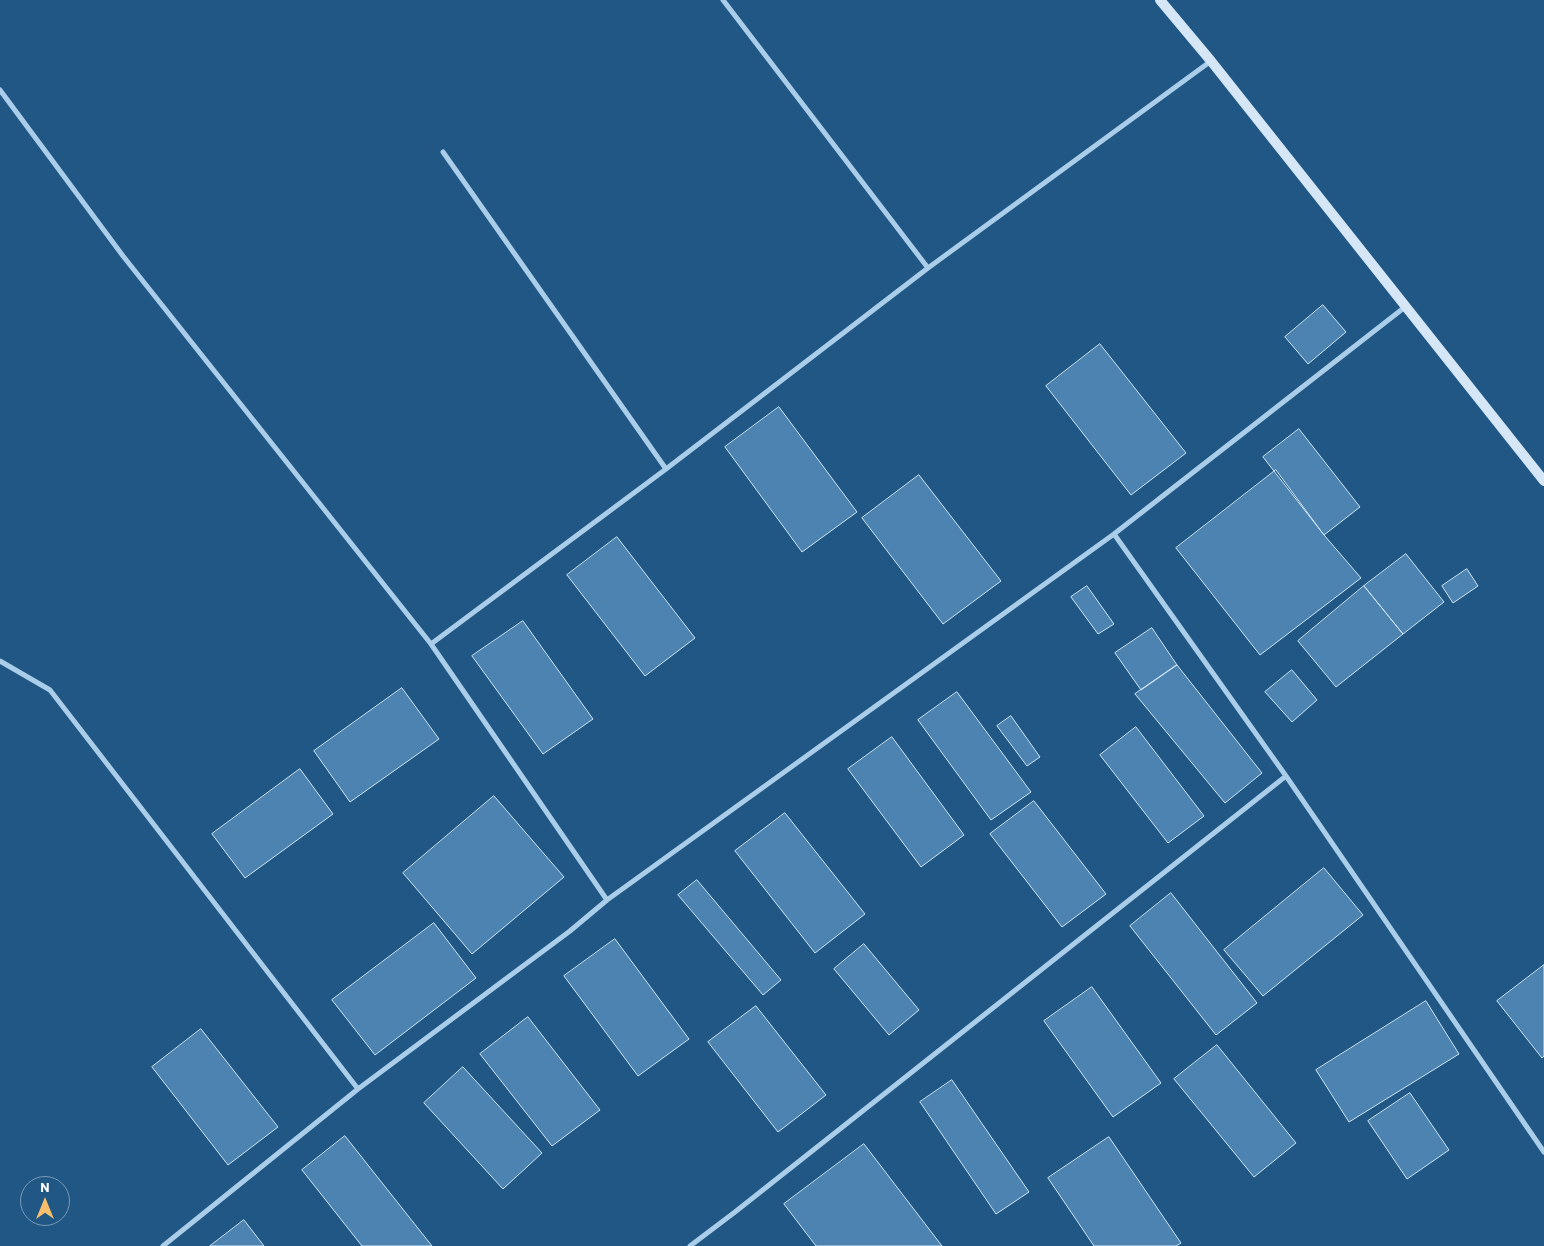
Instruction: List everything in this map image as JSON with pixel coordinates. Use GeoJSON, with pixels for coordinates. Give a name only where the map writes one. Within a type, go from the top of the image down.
{"type":"FeatureCollection","features":[{"type":"Feature","properties":{"kind":"main road"},"geometry":{"type":"LineString","coordinates":[[1160,0],[1211,61],[1544,481]]}},
{"type":"Feature","properties":{"kind":"street"},"geometry":{"type":"LineString","coordinates":[[723,0],[928,268]]}},
{"type":"Feature","properties":{"kind":"street"},"geometry":{"type":"LineString","coordinates":[[431,644],[666,469],[928,268],[1211,61]]}},
{"type":"Feature","properties":{"kind":"street"},"geometry":{"type":"LineString","coordinates":[[0,90],[123,256],[431,644],[607,900]]}},
{"type":"Feature","properties":{"kind":"street"},"geometry":{"type":"LineString","coordinates":[[443,152],[666,469]]}},
{"type":"Feature","properties":{"kind":"street"},"geometry":{"type":"LineString","coordinates":[[163,1246],[358,1090],[570,931],[607,900],[1114,534],[1406,306]]}},
{"type":"Feature","properties":{"kind":"street"},"geometry":{"type":"LineString","coordinates":[[1114,534],[1286,776],[1544,1152]]}},
{"type":"Feature","properties":{"kind":"street"},"geometry":{"type":"LineString","coordinates":[[0,661],[50,690],[358,1090]]}},
{"type":"Feature","properties":{"kind":"street"},"geometry":{"type":"LineString","coordinates":[[690,1246],[1286,776]]}},
{"type":"Feature","properties":{"kind":"building"},"geometry":{"type":"Polygon","coordinates":[[[1323,305],[1346,332],[1308,364],[1285,337],[1323,305]]]}},
{"type":"Feature","properties":{"kind":"building"},"geometry":{"type":"Polygon","coordinates":[[[1100,344],[1186,453],[1131,495],[1046,386],[1100,344]]]}},
{"type":"Feature","properties":{"kind":"building"},"geometry":{"type":"Polygon","coordinates":[[[779,407],[857,512],[802,552],[725,447],[779,407]]]}},
{"type":"Feature","properties":{"kind":"building"},"geometry":{"type":"Polygon","coordinates":[[[1299,429],[1360,507],[1324,535],[1263,457],[1299,429]]]}},
{"type":"Feature","properties":{"kind":"building"},"geometry":{"type":"Polygon","coordinates":[[[1276,470],[1324,535],[1361,578],[1260,655],[1176,548],[1276,470]]]}},
{"type":"Feature","properties":{"kind":"building"},"geometry":{"type":"Polygon","coordinates":[[[919,475],[1001,581],[943,624],[862,518],[919,475]]]}},
{"type":"Feature","properties":{"kind":"building"},"geometry":{"type":"Polygon","coordinates":[[[617,537],[695,638],[645,676],[567,575],[617,537]]]}},
{"type":"Feature","properties":{"kind":"building"},"geometry":{"type":"Polygon","coordinates":[[[1406,554],[1444,602],[1403,634],[1364,586],[1406,554]]]}},
{"type":"Feature","properties":{"kind":"building"},"geometry":{"type":"Polygon","coordinates":[[[1467,569],[1478,586],[1453,603],[1442,586],[1467,569]]]}},
{"type":"Feature","properties":{"kind":"building"},"geometry":{"type":"Polygon","coordinates":[[[1087,586],[1114,624],[1098,634],[1071,597],[1087,586]]]}},
{"type":"Feature","properties":{"kind":"building"},"geometry":{"type":"Polygon","coordinates":[[[1364,586],[1403,634],[1336,687],[1298,641],[1364,586]]]}},
{"type":"Feature","properties":{"kind":"building"},"geometry":{"type":"Polygon","coordinates":[[[523,621],[593,719],[543,754],[472,656],[523,621]]]}},
{"type":"Feature","properties":{"kind":"building"},"geometry":{"type":"Polygon","coordinates":[[[1152,628],[1177,665],[1141,690],[1115,653],[1152,628]]]}},
{"type":"Feature","properties":{"kind":"building"},"geometry":{"type":"Polygon","coordinates":[[[1177,665],[1262,773],[1225,803],[1135,694],[1177,665]]]}},
{"type":"Feature","properties":{"kind":"building"},"geometry":{"type":"Polygon","coordinates":[[[1292,670],[1317,700],[1292,722],[1265,692],[1292,670]]]}},
{"type":"Feature","properties":{"kind":"building"},"geometry":{"type":"Polygon","coordinates":[[[402,688],[439,739],[350,802],[314,751],[402,688]]]}},
{"type":"Feature","properties":{"kind":"building"},"geometry":{"type":"Polygon","coordinates":[[[957,692],[1031,792],[991,820],[918,720],[957,692]]]}},
{"type":"Feature","properties":{"kind":"building"},"geometry":{"type":"Polygon","coordinates":[[[1011,716],[1040,757],[1027,766],[997,726],[1011,716]]]}},
{"type":"Feature","properties":{"kind":"building"},"geometry":{"type":"Polygon","coordinates":[[[1136,727],[1204,816],[1168,843],[1100,755],[1136,727]]]}},
{"type":"Feature","properties":{"kind":"building"},"geometry":{"type":"Polygon","coordinates":[[[892,737],[964,835],[921,867],[848,769],[892,737]]]}},
{"type":"Feature","properties":{"kind":"building"},"geometry":{"type":"Polygon","coordinates":[[[300,769],[333,814],[245,878],[212,834],[300,769]]]}},
{"type":"Feature","properties":{"kind":"building"},"geometry":{"type":"Polygon","coordinates":[[[494,796],[564,877],[472,954],[403,873],[494,796]]]}},
{"type":"Feature","properties":{"kind":"building"},"geometry":{"type":"Polygon","coordinates":[[[1034,801],[1106,894],[1062,927],[990,834],[1034,801]]]}},
{"type":"Feature","properties":{"kind":"building"},"geometry":{"type":"Polygon","coordinates":[[[785,813],[865,914],[815,953],[735,851],[785,813]]]}},
{"type":"Feature","properties":{"kind":"building"},"geometry":{"type":"Polygon","coordinates":[[[1324,868],[1363,915],[1263,996],[1224,950],[1324,868]]]}},
{"type":"Feature","properties":{"kind":"building"},"geometry":{"type":"Polygon","coordinates":[[[697,880],[781,980],[763,995],[678,895],[697,880]]]}},
{"type":"Feature","properties":{"kind":"building"},"geometry":{"type":"Polygon","coordinates":[[[1171,893],[1257,1003],[1216,1035],[1130,926],[1171,893]]]}},
{"type":"Feature","properties":{"kind":"building"},"geometry":{"type":"Polygon","coordinates":[[[434,923],[476,978],[375,1055],[332,1000],[434,923]]]}},
{"type":"Feature","properties":{"kind":"building"},"geometry":{"type":"Polygon","coordinates":[[[615,939],[689,1039],[638,1076],[564,976],[615,939]]]}},
{"type":"Feature","properties":{"kind":"building"},"geometry":{"type":"Polygon","coordinates":[[[864,944],[919,1010],[889,1035],[834,969],[864,944]]]}},
{"type":"Feature","properties":{"kind":"building"},"geometry":{"type":"Polygon","coordinates":[[[1544,965],[1544,1056],[1542,1058],[1497,1001],[1544,965]]]}},
{"type":"Feature","properties":{"kind":"building"},"geometry":{"type":"Polygon","coordinates":[[[1092,987],[1161,1083],[1113,1117],[1044,1021],[1092,987]]]}},
{"type":"Feature","properties":{"kind":"building"},"geometry":{"type":"Polygon","coordinates":[[[1426,1001],[1459,1054],[1349,1122],[1316,1070],[1426,1001]]]}},
{"type":"Feature","properties":{"kind":"building"},"geometry":{"type":"Polygon","coordinates":[[[756,1006],[826,1095],[778,1132],[708,1042],[756,1006]]]}},
{"type":"Feature","properties":{"kind":"building"},"geometry":{"type":"Polygon","coordinates":[[[528,1017],[600,1110],[552,1146],[480,1054],[528,1017]]]}},
{"type":"Feature","properties":{"kind":"building"},"geometry":{"type":"Polygon","coordinates":[[[201,1029],[278,1127],[228,1165],[152,1067],[201,1029]]]}},
{"type":"Feature","properties":{"kind":"building"},"geometry":{"type":"Polygon","coordinates":[[[1217,1045],[1296,1143],[1254,1177],[1174,1079],[1217,1045]]]}},
{"type":"Feature","properties":{"kind":"building"},"geometry":{"type":"Polygon","coordinates":[[[463,1067],[542,1153],[503,1189],[424,1103],[463,1067]]]}},
{"type":"Feature","properties":{"kind":"building"},"geometry":{"type":"Polygon","coordinates":[[[952,1080],[1029,1192],[996,1214],[920,1102],[952,1080]]]}},
{"type":"Feature","properties":{"kind":"building"},"geometry":{"type":"Polygon","coordinates":[[[1410,1093],[1449,1150],[1407,1179],[1368,1121],[1410,1093]]]}},
{"type":"Feature","properties":{"kind":"building"},"geometry":{"type":"Polygon","coordinates":[[[345,1136],[432,1246],[362,1246],[302,1170],[345,1136]]]}},
{"type":"Feature","properties":{"kind":"building"},"geometry":{"type":"Polygon","coordinates":[[[1109,1137],[1181,1243],[1176,1246],[1094,1246],[1048,1178],[1109,1137]]]}},
{"type":"Feature","properties":{"kind":"building"},"geometry":{"type":"Polygon","coordinates":[[[864,1144],[942,1246],[816,1246],[784,1204],[864,1144]]]}},
{"type":"Feature","properties":{"kind":"building"},"geometry":{"type":"Polygon","coordinates":[[[244,1220],[264,1246],[210,1246],[244,1220]]]}}]}
